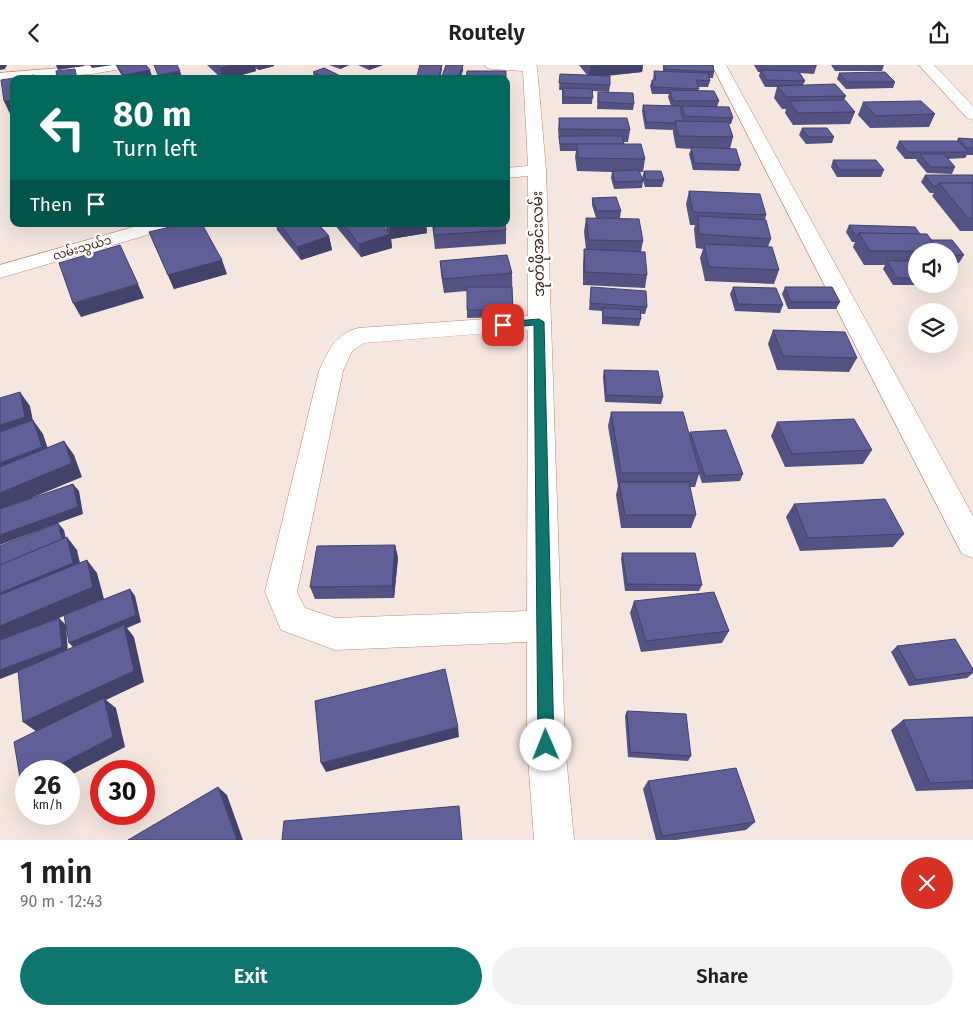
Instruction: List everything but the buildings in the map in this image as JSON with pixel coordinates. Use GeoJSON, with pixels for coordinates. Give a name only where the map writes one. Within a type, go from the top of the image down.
{"type":"FeatureCollection","features":[{"type":"Feature","properties":{"kind":"street"},"geometry":{"type":"LineString","coordinates":[[26,75],[92,70],[121,65]]}},
{"type":"Feature","properties":{"kind":"street"},"geometry":{"type":"LineString","coordinates":[[492,65],[531,66]]}},
{"type":"Feature","properties":{"kind":"street"},"geometry":{"type":"LineString","coordinates":[[719,65],[973,545]]}},
{"type":"Feature","properties":{"kind":"street"},"geometry":{"type":"LineString","coordinates":[[926,65],[973,115]]}},
{"type":"Feature","properties":{"kind":"street","name":"အုတ်ဖိုအင်းလမ်း"},"geometry":{"type":"LineString","coordinates":[[531,66],[536,169],[546,745],[554,840]]}},
{"type":"Feature","properties":{"kind":"street"},"geometry":{"type":"LineString","coordinates":[[957,98],[973,98]]}},
{"type":"Feature","properties":{"kind":"street"},"geometry":{"type":"LineString","coordinates":[[510,172],[536,169]]}},
{"type":"Feature","properties":{"kind":"street","name":"လမ်းသွယ်၁"},"geometry":{"type":"LineString","coordinates":[[0,272],[154,227]]}},
{"type":"Feature","properties":{"kind":"street"},"geometry":{"type":"LineString","coordinates":[[539,322],[358,336],[342,347],[331,371],[281,592],[293,619],[335,634],[544,626]]}},
{"type":"Feature","properties":{"kind":"route"},"geometry":{"type":"LineString","coordinates":[[503,325],[539,322],[546,745]]}}]}
